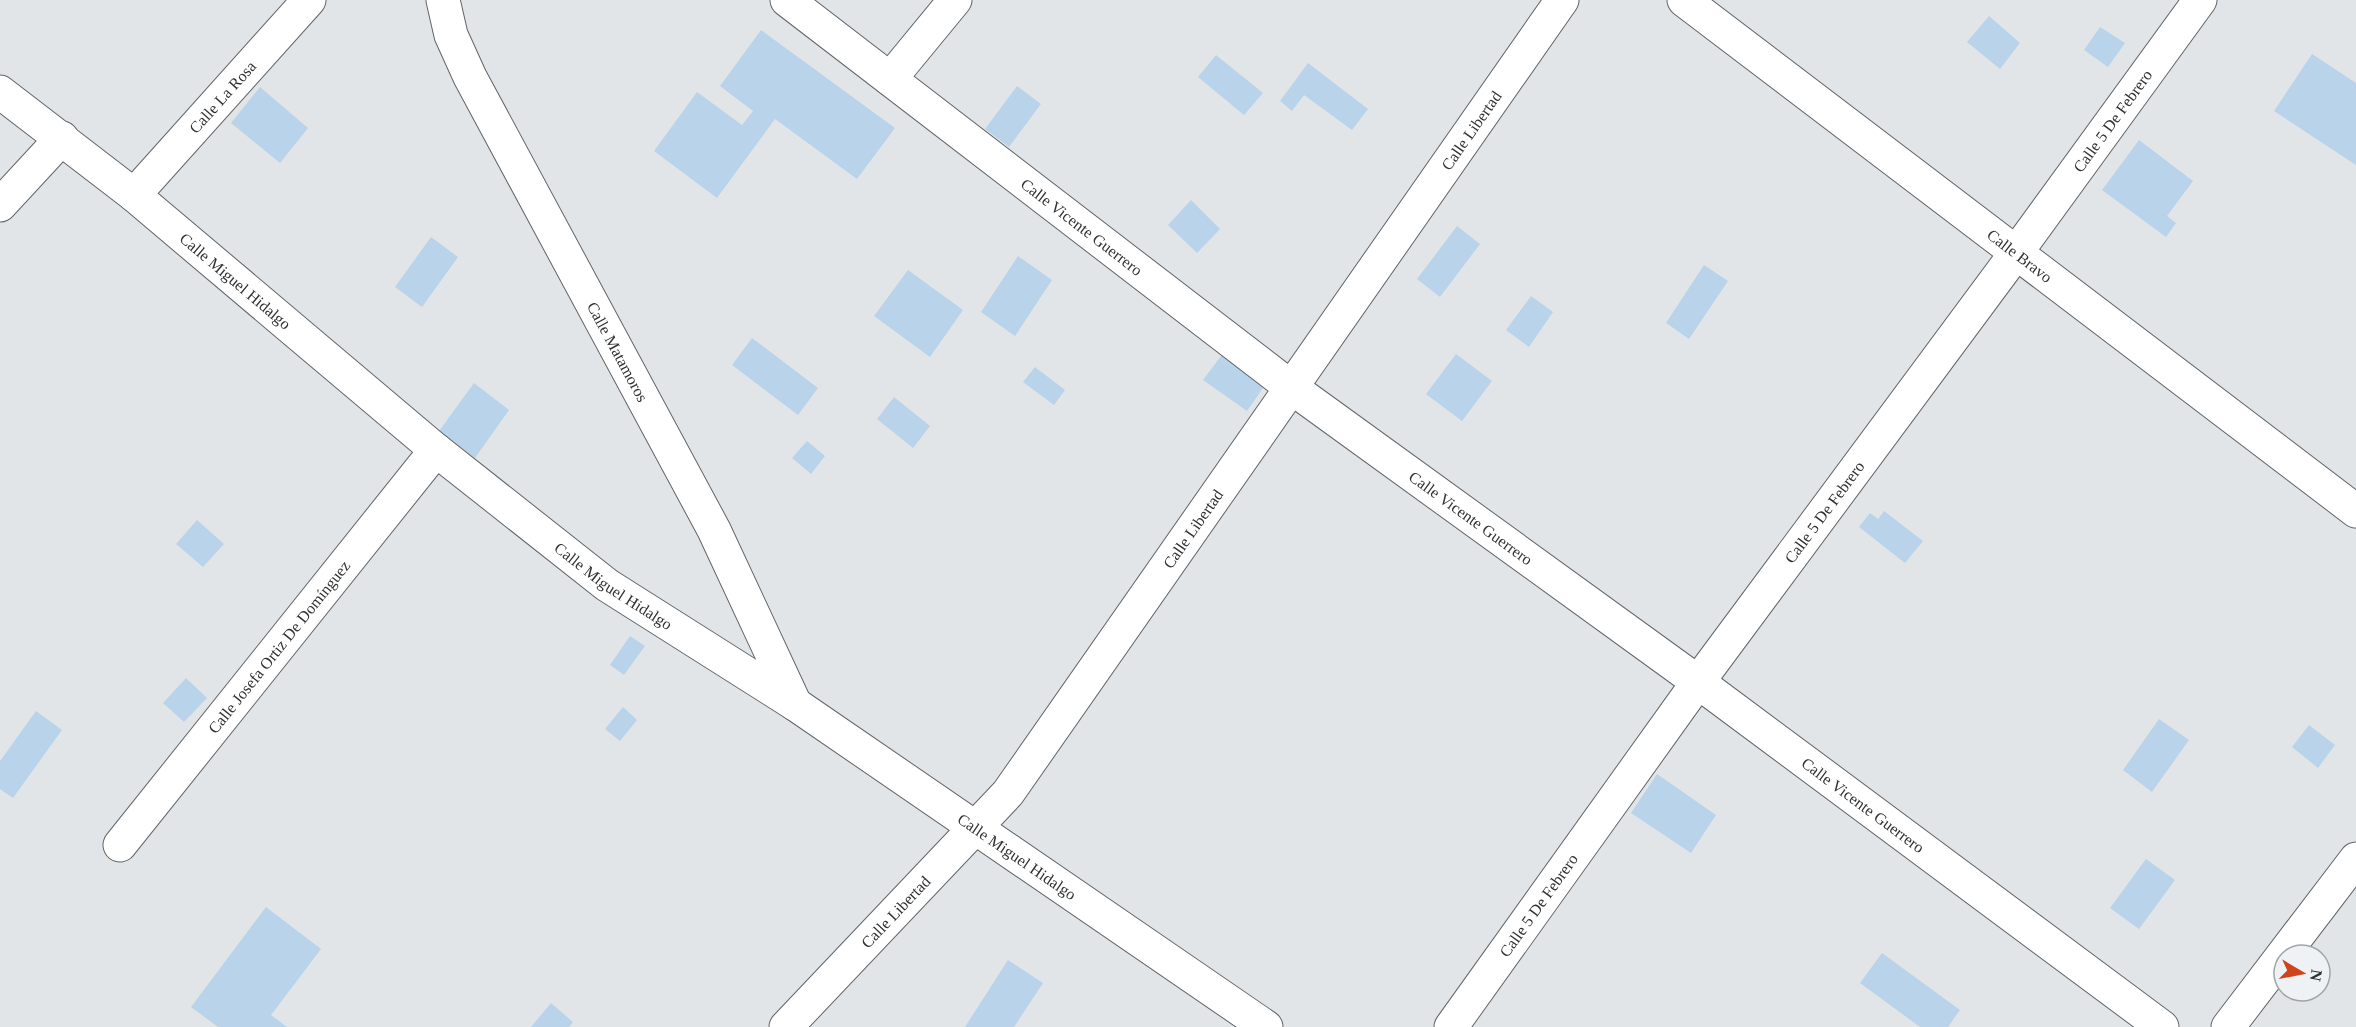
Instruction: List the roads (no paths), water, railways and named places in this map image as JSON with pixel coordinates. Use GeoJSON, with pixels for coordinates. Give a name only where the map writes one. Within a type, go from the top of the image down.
{"type":"FeatureCollection","features":[{"type":"Feature","properties":{"kind":"street","name":"Calle La Rosa"},"geometry":{"type":"LineString","coordinates":[[134,195],[309,0]]}},
{"type":"Feature","properties":{"kind":"street","name":"Calle Matamoros"},"geometry":{"type":"LineString","coordinates":[[443,0],[451,35],[470,77],[714,530],[795,704]]}},
{"type":"Feature","properties":{"kind":"street","name":"Calle Vicente Guerrero"},"geometry":{"type":"LineString","coordinates":[[787,0],[1292,388],[1698,682],[2162,1027]]}},
{"type":"Feature","properties":{"kind":"street"},"geometry":{"type":"LineString","coordinates":[[890,79],[956,0]]}},
{"type":"Feature","properties":{"kind":"street","name":"Calle Libertad"},"geometry":{"type":"LineString","coordinates":[[786,1027],[1008,793],[1562,0]]}},
{"type":"Feature","properties":{"kind":"street","name":"Calle Bravo"},"geometry":{"type":"LineString","coordinates":[[1684,0],[2356,511]]}},
{"type":"Feature","properties":{"kind":"street","name":"Calle 5 De Febrero"},"geometry":{"type":"LineString","coordinates":[[1451,1027],[1698,682],[2016,254],[2200,0]]}},
{"type":"Feature","properties":{"kind":"street","name":"Calle Miguel Hidalgo"},"geometry":{"type":"LineString","coordinates":[[0,92],[134,195],[436,450],[607,585],[795,704],[1266,1027]]}},
{"type":"Feature","properties":{"kind":"street"},"geometry":{"type":"LineString","coordinates":[[0,205],[62,138]]}},
{"type":"Feature","properties":{"kind":"street","name":"Calle Josefa Ortiz De Domínguez"},"geometry":{"type":"LineString","coordinates":[[120,845],[436,450]]}},
{"type":"Feature","properties":{"kind":"street"},"geometry":{"type":"LineString","coordinates":[[2228,1027],[2356,859]]}}]}
